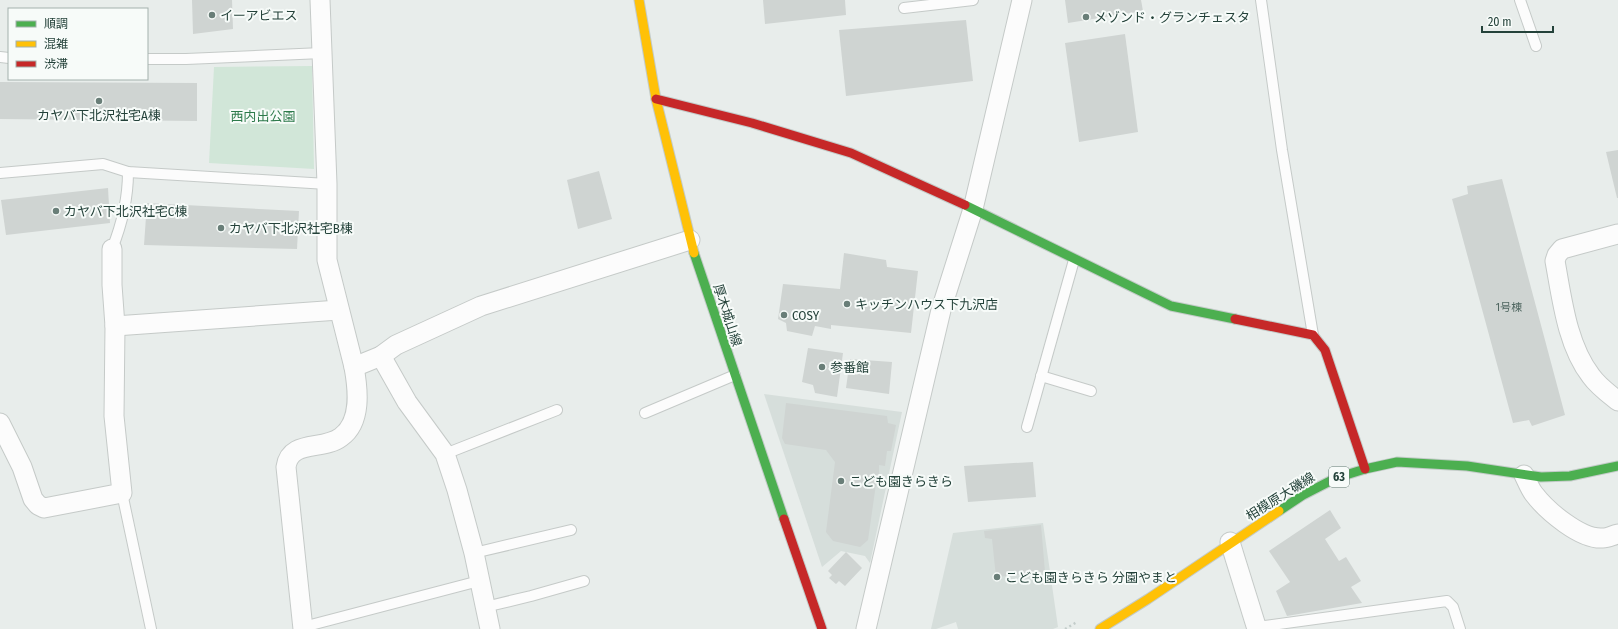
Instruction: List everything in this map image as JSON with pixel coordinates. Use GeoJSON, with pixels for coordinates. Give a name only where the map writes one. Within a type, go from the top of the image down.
{"type":"FeatureCollection","features":[{"type":"Feature","properties":{"kind":"main road","name":"厚木城山線"},"geometry":{"type":"LineString","coordinates":[[639,0],[656,99],[690,240],[734,375],[822,629]]}},
{"type":"Feature","properties":{"kind":"main road"},"geometry":{"type":"LineString","coordinates":[[656,99],[752,123],[851,153],[973,209],[1074,260],[1171,306],[1313,335],[1325,350],[1365,469]]}},
{"type":"Feature","properties":{"kind":"main road","name":"相模原大磯線"},"geometry":{"type":"LineString","coordinates":[[1100,629],[1148,599],[1230,542],[1303,495],[1336,478],[1365,469],[1397,462],[1425,462],[1467,466],[1541,477],[1570,476],[1618,466]]}},
{"type":"Feature","properties":{"kind":"street"},"geometry":{"type":"LineString","coordinates":[[303,628],[291,530],[286,462],[293,452],[298,449],[332,442],[341,438],[353,420],[358,402],[358,385],[327,260],[327,184],[320,0]]}},
{"type":"Feature","properties":{"kind":"street"},"geometry":{"type":"LineString","coordinates":[[866,629],[941,310],[973,209],[1022,0]]}},
{"type":"Feature","properties":{"kind":"street"},"geometry":{"type":"LineString","coordinates":[[1618,234],[1562,249],[1557,255],[1555,261],[1564,310],[1571,335],[1582,362],[1591,376],[1618,401]]}},
{"type":"Feature","properties":{"kind":"street"},"geometry":{"type":"LineString","coordinates":[[354,367],[382,356],[396,345],[481,306],[690,240]]}},
{"type":"Feature","properties":{"kind":"street"},"geometry":{"type":"LineString","coordinates":[[0,423],[22,467],[33,499],[38,505],[44,508],[122,493],[114,416],[115,326],[112,285],[112,249]]}},
{"type":"Feature","properties":{"kind":"street"},"geometry":{"type":"LineString","coordinates":[[115,326],[339,310]]}},
{"type":"Feature","properties":{"kind":"street"},"geometry":{"type":"LineString","coordinates":[[382,356],[407,402],[445,454],[457,490],[474,554],[490,629]]}},
{"type":"Feature","properties":{"kind":"street"},"geometry":{"type":"LineString","coordinates":[[1524,475],[1534,494],[1560,520],[1585,534],[1595,537],[1603,538],[1618,534]]}},
{"type":"Feature","properties":{"kind":"street"},"geometry":{"type":"LineString","coordinates":[[1230,542],[1257,628]]}},
{"type":"Feature","properties":{"kind":"lane"},"geometry":{"type":"LineString","coordinates":[[904,8],[921,3],[973,0]]}},
{"type":"Feature","properties":{"kind":"lane"},"geometry":{"type":"LineString","coordinates":[[1261,0],[1284,158],[1313,335]]}},
{"type":"Feature","properties":{"kind":"lane"},"geometry":{"type":"LineString","coordinates":[[1520,0],[1536,46]]}},
{"type":"Feature","properties":{"kind":"lane"},"geometry":{"type":"LineString","coordinates":[[148,59],[186,59],[322,53]]}},
{"type":"Feature","properties":{"kind":"lane"},"geometry":{"type":"LineString","coordinates":[[0,174],[103,164],[128,172],[327,184]]}},
{"type":"Feature","properties":{"kind":"lane"},"geometry":{"type":"LineString","coordinates":[[112,249],[120,229],[128,189],[128,172]]}},
{"type":"Feature","properties":{"kind":"lane"},"geometry":{"type":"LineString","coordinates":[[1027,427],[1074,260]]}},
{"type":"Feature","properties":{"kind":"lane"},"geometry":{"type":"LineString","coordinates":[[645,413],[734,375]]}},
{"type":"Feature","properties":{"kind":"lane"},"geometry":{"type":"LineString","coordinates":[[1041,376],[1090,391]]}},
{"type":"Feature","properties":{"kind":"lane"},"geometry":{"type":"LineString","coordinates":[[445,454],[557,410]]}},
{"type":"Feature","properties":{"kind":"lane"},"geometry":{"type":"LineString","coordinates":[[122,493],[151,629]]}},
{"type":"Feature","properties":{"kind":"lane"},"geometry":{"type":"LineString","coordinates":[[474,554],[571,530]]}},
{"type":"Feature","properties":{"kind":"lane"},"geometry":{"type":"LineString","coordinates":[[303,628],[479,580]]}},
{"type":"Feature","properties":{"kind":"lane"},"geometry":{"type":"LineString","coordinates":[[485,607],[584,581]]}},
{"type":"Feature","properties":{"kind":"lane"},"geometry":{"type":"LineString","coordinates":[[1257,628],[1447,601],[1453,607],[1460,629]]}},
{"type":"Feature","properties":{"kind":"shaded area","name":"こども園きらきら"},"geometry":{"type":"Polygon","coordinates":[[[764,394],[902,412],[870,563],[865,556],[841,551],[822,567],[764,394]]]}},
{"type":"Feature","properties":{"kind":"shaded area","name":"こども園きらきら 分園やまと"},"geometry":{"type":"Polygon","coordinates":[[[1043,523],[1058,627],[1053,629],[958,629],[956,622],[936,629],[931,629],[953,533],[1043,523]]]}},
{"type":"Feature","properties":{"kind":"green space","name":"西内出公園"},"geometry":{"type":"Polygon","coordinates":[[[312,66],[314,169],[209,163],[214,67],[312,66]]]}},
{"type":"Feature","properties":{"kind":"building","name":"イーアビエス"},"geometry":{"type":"Polygon","coordinates":[[[192,0],[232,0],[233,29],[193,34],[192,0]]]}},
{"type":"Feature","properties":{"kind":"building"},"geometry":{"type":"Polygon","coordinates":[[[763,0],[845,0],[846,15],[765,24],[763,0]]]}},
{"type":"Feature","properties":{"kind":"building","name":"メゾンド・グランチェスタ"},"geometry":{"type":"Polygon","coordinates":[[[1065,0],[1141,0],[1143,11],[1068,23],[1065,0]]]}},
{"type":"Feature","properties":{"kind":"building"},"geometry":{"type":"Polygon","coordinates":[[[966,20],[973,81],[846,96],[839,30],[966,20]]]}},
{"type":"Feature","properties":{"kind":"building"},"geometry":{"type":"Polygon","coordinates":[[[1125,34],[1138,132],[1079,142],[1065,43],[1125,34]]]}},
{"type":"Feature","properties":{"kind":"building","name":"カヤバ下北沢社宅A棟"},"geometry":{"type":"Polygon","coordinates":[[[0,82],[197,83],[197,121],[0,119],[0,82]]]}},
{"type":"Feature","properties":{"kind":"building"},"geometry":{"type":"Polygon","coordinates":[[[1618,150],[1618,198],[1617,198],[1606,152],[1618,150]]]}},
{"type":"Feature","properties":{"kind":"building"},"geometry":{"type":"Polygon","coordinates":[[[599,171],[612,219],[578,229],[567,180],[599,171]]]}},
{"type":"Feature","properties":{"kind":"building"},"geometry":{"type":"Polygon","coordinates":[[[1502,179],[1565,415],[1532,426],[1529,420],[1513,423],[1452,199],[1468,194],[1467,186],[1502,179]]]}},
{"type":"Feature","properties":{"kind":"building","name":"カヤバ下北沢社宅C棟"},"geometry":{"type":"Polygon","coordinates":[[[108,188],[110,223],[6,235],[1,200],[108,188]]]}},
{"type":"Feature","properties":{"kind":"building","name":"カヤバ下北沢社宅B棟"},"geometry":{"type":"Polygon","coordinates":[[[147,203],[299,211],[297,249],[144,245],[147,203]]]}},
{"type":"Feature","properties":{"kind":"building","name":"キッチンハウス下九沢店"},"geometry":{"type":"Polygon","coordinates":[[[844,253],[886,260],[887,267],[918,271],[911,333],[831,325],[831,329],[815,326],[812,336],[787,331],[786,323],[778,319],[783,284],[840,289],[844,253]]]}},
{"type":"Feature","properties":{"kind":"building","name":"参番館"},"geometry":{"type":"Polygon","coordinates":[[[808,348],[843,353],[837,397],[815,393],[813,385],[802,382],[808,348]]]}},
{"type":"Feature","properties":{"kind":"building"},"geometry":{"type":"Polygon","coordinates":[[[850,359],[892,362],[889,394],[846,388],[850,359]]]}},
{"type":"Feature","properties":{"kind":"building"},"geometry":{"type":"Polygon","coordinates":[[[786,403],[887,416],[888,423],[896,425],[891,451],[887,451],[885,466],[879,465],[879,474],[884,475],[882,484],[876,484],[868,540],[860,547],[833,541],[826,532],[835,462],[826,450],[785,444],[782,438],[786,403]]]}},
{"type":"Feature","properties":{"kind":"building"},"geometry":{"type":"Polygon","coordinates":[[[1033,462],[1036,497],[968,502],[964,466],[1033,462]]]}},
{"type":"Feature","properties":{"kind":"building"},"geometry":{"type":"Polygon","coordinates":[[[1330,510],[1341,528],[1325,539],[1339,561],[1346,557],[1361,581],[1351,587],[1362,603],[1287,616],[1276,591],[1290,582],[1269,551],[1330,510]]]}},
{"type":"Feature","properties":{"kind":"building"},"geometry":{"type":"Polygon","coordinates":[[[1041,525],[1045,572],[996,577],[992,539],[985,538],[984,531],[1041,525]]]}},
{"type":"Feature","properties":{"kind":"building"},"geometry":{"type":"Polygon","coordinates":[[[846,552],[862,568],[845,586],[839,581],[836,584],[829,578],[832,575],[828,571],[846,552]]]}},
{"type":"Feature","properties":{"kind":"traffic: fast"},"geometry":{"type":"LineString","coordinates":[[965,205],[1171,306],[1235,319]]}},
{"type":"Feature","properties":{"kind":"traffic: fast"},"geometry":{"type":"LineString","coordinates":[[694,253],[784,519]]}},
{"type":"Feature","properties":{"kind":"traffic: fast"},"geometry":{"type":"LineString","coordinates":[[1279,511],[1303,495],[1336,478],[1365,469],[1397,462],[1467,466],[1541,477],[1570,476],[1618,466]]}},
{"type":"Feature","properties":{"kind":"traffic: slow"},"geometry":{"type":"LineString","coordinates":[[639,0],[656,99],[694,253]]}},
{"type":"Feature","properties":{"kind":"traffic: slow"},"geometry":{"type":"LineString","coordinates":[[1100,629],[1148,599],[1279,511]]}},
{"type":"Feature","properties":{"kind":"traffic: jam"},"geometry":{"type":"LineString","coordinates":[[656,99],[752,123],[851,153],[965,205]]}},
{"type":"Feature","properties":{"kind":"traffic: jam"},"geometry":{"type":"LineString","coordinates":[[1235,319],[1313,335],[1325,350],[1365,469]]}},
{"type":"Feature","properties":{"kind":"traffic: jam"},"geometry":{"type":"LineString","coordinates":[[784,519],[822,629]]}},
{"type":"Feature","properties":{"kind":"place","name":"イーアビエス"},"geometry":{"type":"Point","coordinates":[212,15]}},
{"type":"Feature","properties":{"kind":"place","name":"メゾンド・グランチェスタ"},"geometry":{"type":"Point","coordinates":[1086,17]}},
{"type":"Feature","properties":{"kind":"place","name":"カヤバ下北沢社宅A棟"},"geometry":{"type":"Point","coordinates":[99,101]}},
{"type":"Feature","properties":{"kind":"place","name":"カヤバ下北沢社宅C棟"},"geometry":{"type":"Point","coordinates":[56,211]}},
{"type":"Feature","properties":{"kind":"place","name":"カヤバ下北沢社宅B棟"},"geometry":{"type":"Point","coordinates":[221,228]}},
{"type":"Feature","properties":{"kind":"place","name":"キッチンハウス下九沢店"},"geometry":{"type":"Point","coordinates":[847,304]}},
{"type":"Feature","properties":{"kind":"place","name":"COSY"},"geometry":{"type":"Point","coordinates":[784,315]}},
{"type":"Feature","properties":{"kind":"place","name":"参番館"},"geometry":{"type":"Point","coordinates":[822,367]}},
{"type":"Feature","properties":{"kind":"place","name":"こども園きらきら"},"geometry":{"type":"Point","coordinates":[841,481]}},
{"type":"Feature","properties":{"kind":"place","name":"こども園きらきら 分園やまと"},"geometry":{"type":"Point","coordinates":[997,577]}}]}
